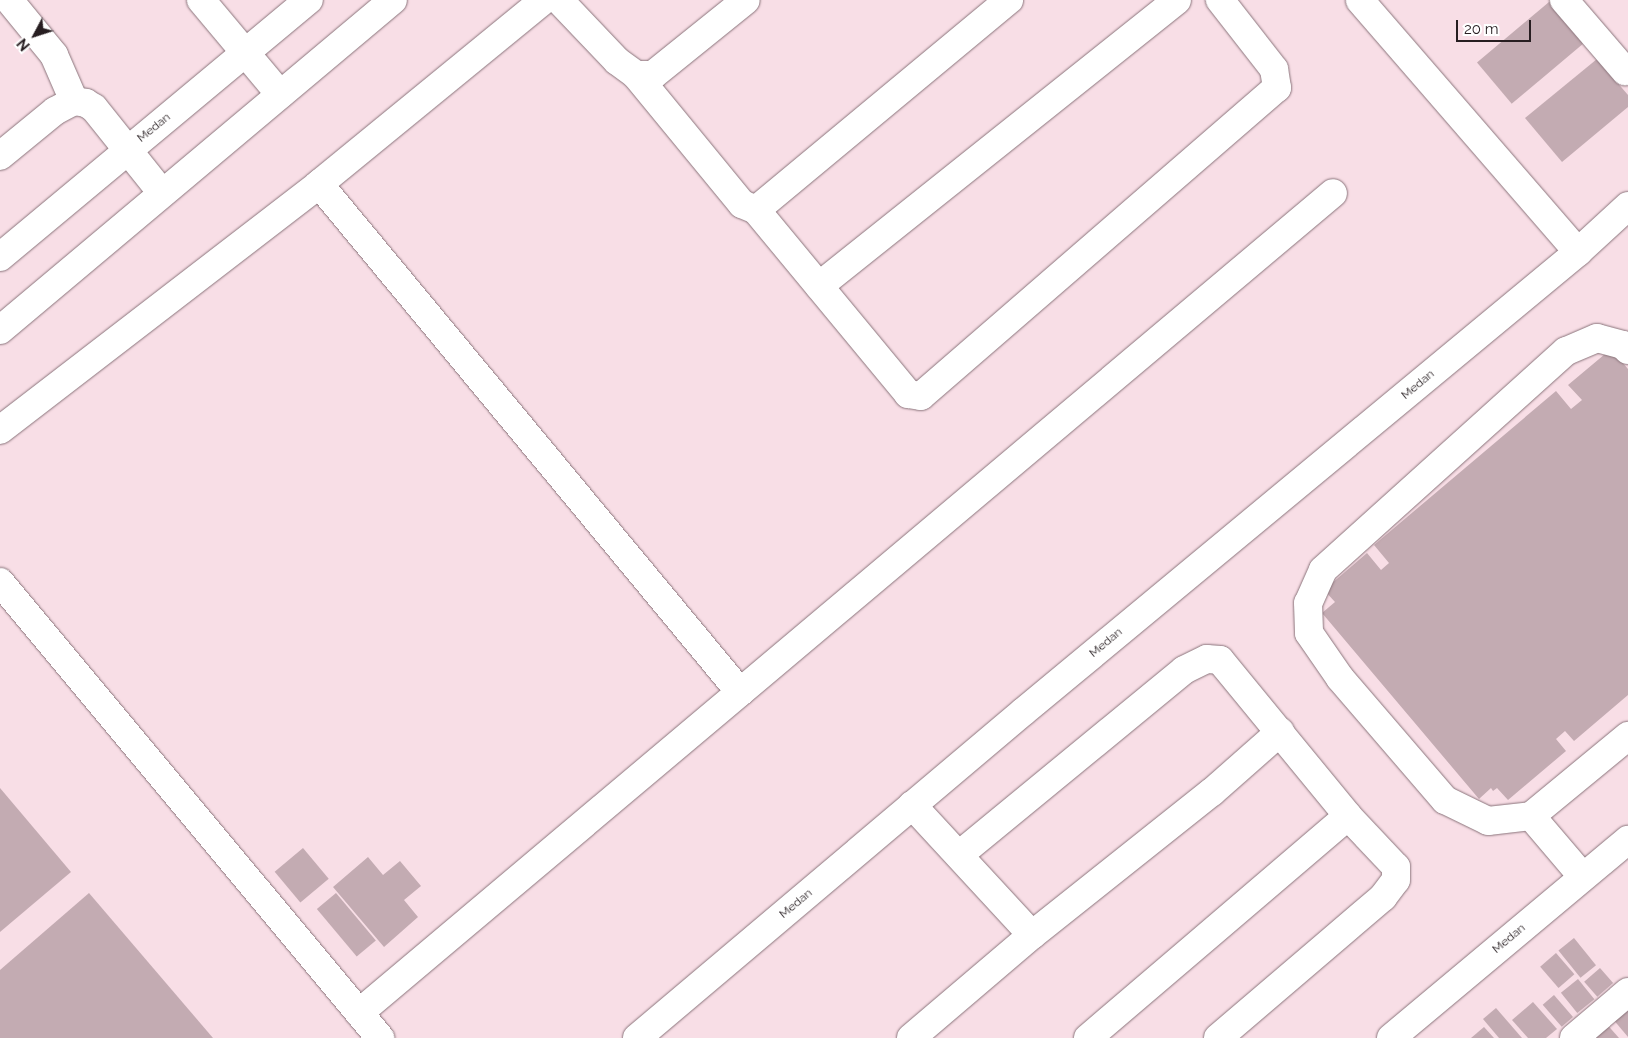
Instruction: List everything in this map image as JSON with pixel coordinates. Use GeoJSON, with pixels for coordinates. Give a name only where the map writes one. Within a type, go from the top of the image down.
{"type":"FeatureCollection","features":[{"type":"Feature","properties":{"kind":"street"},"geometry":{"type":"LineString","coordinates":[[9,0],[54,54],[74,101],[94,108],[162,193]]}},
{"type":"Feature","properties":{"kind":"street"},"geometry":{"type":"LineString","coordinates":[[201,0],[280,94]]}},
{"type":"Feature","properties":{"kind":"street","name":"Medan"},"geometry":{"type":"LineString","coordinates":[[0,257],[126,150],[309,0]]}},
{"type":"Feature","properties":{"kind":"street"},"geometry":{"type":"LineString","coordinates":[[0,330],[393,0]]}},
{"type":"Feature","properties":{"kind":"street"},"geometry":{"type":"LineString","coordinates":[[0,430],[319,184],[544,0]]}},
{"type":"Feature","properties":{"kind":"street"},"geometry":{"type":"LineString","coordinates":[[560,0],[617,61],[636,75],[742,204],[756,210],[908,394],[921,396],[1277,88],[1274,69],[1220,0]]}},
{"type":"Feature","properties":{"kind":"street"},"geometry":{"type":"LineString","coordinates":[[636,75],[653,75],[746,0]]}},
{"type":"Feature","properties":{"kind":"street"},"geometry":{"type":"LineString","coordinates":[[756,210],[1009,0]]}},
{"type":"Feature","properties":{"kind":"street"},"geometry":{"type":"LineString","coordinates":[[819,286],[1178,0]]}},
{"type":"Feature","properties":{"kind":"street"},"geometry":{"type":"LineString","coordinates":[[1360,0],[1578,252]]}},
{"type":"Feature","properties":{"kind":"street"},"geometry":{"type":"LineString","coordinates":[[1564,0],[1625,71]]}},
{"type":"Feature","properties":{"kind":"street"},"geometry":{"type":"LineString","coordinates":[[0,156],[34,127],[74,101]]}},
{"type":"Feature","properties":{"kind":"street"},"geometry":{"type":"LineString","coordinates":[[319,184],[740,692]]}},
{"type":"Feature","properties":{"kind":"street"},"geometry":{"type":"LineString","coordinates":[[359,1013],[1333,193]]}},
{"type":"Feature","properties":{"kind":"street","name":"Medan"},"geometry":{"type":"LineString","coordinates":[[637,1038],[912,805],[1578,252],[1628,206]]}},
{"type":"Feature","properties":{"kind":"street"},"geometry":{"type":"LineString","coordinates":[[1628,350],[1623,345],[1597,338],[1566,351],[1323,570],[1308,603],[1309,632],[1335,670],[1445,800],[1488,821],[1531,816],[1628,736]]}},
{"type":"Feature","properties":{"kind":"street"},"geometry":{"type":"LineString","coordinates":[[0,582],[380,1038]]}},
{"type":"Feature","properties":{"kind":"street"},"geometry":{"type":"LineString","coordinates":[[959,855],[1184,670],[1207,659],[1220,660],[1348,816],[1396,867],[1396,880],[1383,896],[1218,1038]]}},
{"type":"Feature","properties":{"kind":"street"},"geometry":{"type":"LineString","coordinates":[[911,1038],[1032,935],[1204,799],[1280,732]]}},
{"type":"Feature","properties":{"kind":"street"},"geometry":{"type":"LineString","coordinates":[[912,805],[1032,935]]}},
{"type":"Feature","properties":{"kind":"street"},"geometry":{"type":"LineString","coordinates":[[1088,1038],[1348,816]]}},
{"type":"Feature","properties":{"kind":"street"},"geometry":{"type":"LineString","coordinates":[[1531,816],[1584,877]]}},
{"type":"Feature","properties":{"kind":"street","name":"Medan"},"geometry":{"type":"LineString","coordinates":[[1391,1038],[1628,840]]}},
{"type":"Feature","properties":{"kind":"street"},"geometry":{"type":"LineString","coordinates":[[1574,1038],[1628,992]]}},
{"type":"Feature","properties":{"kind":"building"},"geometry":{"type":"Polygon","coordinates":[[[1549,2],[1584,43],[1512,104],[1477,62],[1549,2]]]}},
{"type":"Feature","properties":{"kind":"building"},"geometry":{"type":"Polygon","coordinates":[[[1597,59],[1628,95],[1628,107],[1562,162],[1525,118],[1597,59]]]}},
{"type":"Feature","properties":{"kind":"building"},"geometry":{"type":"Polygon","coordinates":[[[1611,349],[1628,369],[1628,695],[1574,741],[1565,731],[1556,739],[1566,751],[1508,800],[1497,788],[1493,791],[1491,788],[1479,799],[1322,613],[1335,602],[1324,590],[1367,553],[1381,570],[1389,563],[1374,545],[1556,391],[1571,409],[1582,400],[1568,385],[1611,349]]]}},
{"type":"Feature","properties":{"kind":"building"},"geometry":{"type":"Polygon","coordinates":[[[0,788],[71,872],[0,932],[0,788]]]}},
{"type":"Feature","properties":{"kind":"building"},"geometry":{"type":"Polygon","coordinates":[[[303,848],[329,879],[300,902],[275,872],[303,848]]]}},
{"type":"Feature","properties":{"kind":"building"},"geometry":{"type":"Polygon","coordinates":[[[368,857],[383,875],[400,861],[421,886],[404,900],[418,917],[384,947],[333,887],[368,857]]]}},
{"type":"Feature","properties":{"kind":"building"},"geometry":{"type":"Polygon","coordinates":[[[89,893],[213,1038],[0,1038],[0,970],[89,893]]]}},
{"type":"Feature","properties":{"kind":"building"},"geometry":{"type":"Polygon","coordinates":[[[336,893],[376,940],[357,957],[317,909],[336,893]]]}},
{"type":"Feature","properties":{"kind":"building"},"geometry":{"type":"Polygon","coordinates":[[[1574,938],[1596,965],[1580,978],[1558,951],[1574,938]]]}},
{"type":"Feature","properties":{"kind":"building"},"geometry":{"type":"Polygon","coordinates":[[[1556,953],[1574,974],[1559,988],[1540,967],[1556,953]]]}},
{"type":"Feature","properties":{"kind":"building"},"geometry":{"type":"Polygon","coordinates":[[[1600,968],[1613,983],[1597,997],[1584,982],[1600,968]]]}},
{"type":"Feature","properties":{"kind":"building"},"geometry":{"type":"Polygon","coordinates":[[[1578,979],[1594,999],[1577,1013],[1561,993],[1578,979]]]}},
{"type":"Feature","properties":{"kind":"building"},"geometry":{"type":"Polygon","coordinates":[[[1554,995],[1573,1017],[1562,1027],[1543,1005],[1554,995]]]}},
{"type":"Feature","properties":{"kind":"building"},"geometry":{"type":"Polygon","coordinates":[[[1533,1002],[1557,1029],[1546,1038],[1528,1038],[1512,1020],[1533,1002]]]}},
{"type":"Feature","properties":{"kind":"building"},"geometry":{"type":"Polygon","coordinates":[[[1496,1008],[1522,1038],[1499,1038],[1483,1019],[1496,1008]]]}},
{"type":"Feature","properties":{"kind":"building"},"geometry":{"type":"Polygon","coordinates":[[[1628,1008],[1628,1037],[1612,1018],[1628,1008]]]}},
{"type":"Feature","properties":{"kind":"building"},"geometry":{"type":"Polygon","coordinates":[[[1604,1021],[1619,1038],[1584,1038],[1604,1021]]]}},
{"type":"Feature","properties":{"kind":"building"},"geometry":{"type":"Polygon","coordinates":[[[1484,1027],[1494,1038],[1471,1038],[1484,1027]]]}}]}
